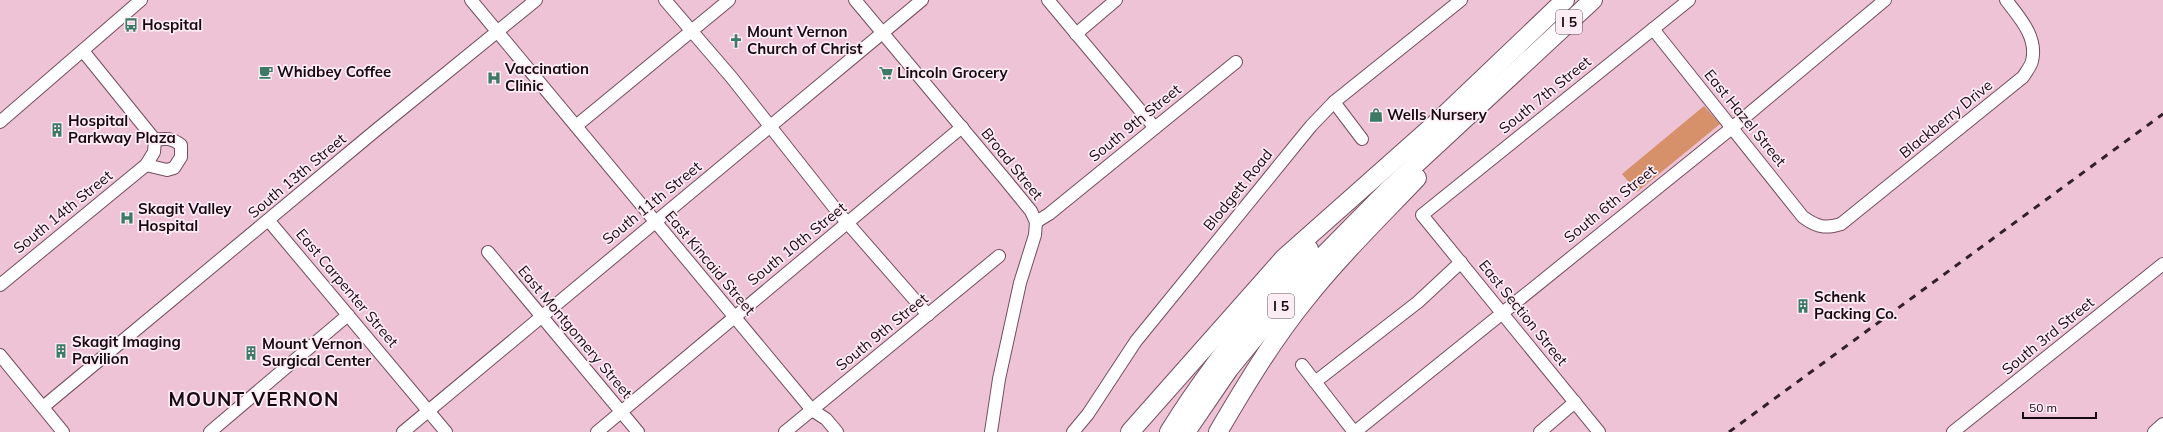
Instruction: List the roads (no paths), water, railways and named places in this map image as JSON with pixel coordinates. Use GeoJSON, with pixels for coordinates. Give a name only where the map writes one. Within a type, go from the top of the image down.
{"type":"FeatureCollection","features":[{"type":"Feature","properties":{"kind":"highway","name":"I 5"},"geometry":{"type":"LineString","coordinates":[[1169,432],[1185,407],[1238,336],[1297,262],[1352,200],[1565,0]]}},
{"type":"Feature","properties":{"kind":"highway","name":"I 5"},"geometry":{"type":"LineString","coordinates":[[1186,432],[1228,369],[1315,264],[1388,190],[1593,0]]}},
{"type":"Feature","properties":{"kind":"highway"},"geometry":{"type":"LineString","coordinates":[[1218,432],[1267,350],[1305,300],[1350,248],[1546,43]]}},
{"type":"Feature","properties":{"kind":"highway"},"geometry":{"type":"LineString","coordinates":[[1130,432],[1284,258],[1352,200]]}},
{"type":"Feature","properties":{"kind":"street"},"geometry":{"type":"LineString","coordinates":[[0,122],[141,0]]}},
{"type":"Feature","properties":{"kind":"street","name":"East Kincaid Street"},"geometry":{"type":"LineString","coordinates":[[471,0],[812,410],[826,419],[837,432]]}},
{"type":"Feature","properties":{"kind":"street","name":"South 13th Street"},"geometry":{"type":"LineString","coordinates":[[43,407],[269,221],[496,31],[536,0]]}},
{"type":"Feature","properties":{"kind":"street"},"geometry":{"type":"LineString","coordinates":[[665,0],[848,224],[928,315]]}},
{"type":"Feature","properties":{"kind":"street"},"geometry":{"type":"LineString","coordinates":[[576,126],[729,0]]}},
{"type":"Feature","properties":{"kind":"street","name":"Broad Street"},"geometry":{"type":"LineString","coordinates":[[855,0],[1031,211],[1036,222],[1035,234],[1020,283],[999,379],[991,432]]}},
{"type":"Feature","properties":{"kind":"street","name":"South 11th Street"},"geometry":{"type":"LineString","coordinates":[[403,432],[922,0]]}},
{"type":"Feature","properties":{"kind":"street"},"geometry":{"type":"LineString","coordinates":[[1048,0],[1155,128]]}},
{"type":"Feature","properties":{"kind":"street"},"geometry":{"type":"LineString","coordinates":[[1076,34],[1116,0]]}},
{"type":"Feature","properties":{"kind":"street","name":"Blodgett Road"},"geometry":{"type":"LineString","coordinates":[[1073,432],[1088,414],[1136,341],[1311,126],[1334,102],[1461,0]]}},
{"type":"Feature","properties":{"kind":"street","name":"South 7th Street"},"geometry":{"type":"LineString","coordinates":[[1422,215],[1689,0]]}},
{"type":"Feature","properties":{"kind":"street","name":"South 6th Street"},"geometry":{"type":"LineString","coordinates":[[1354,432],[1733,127],[1885,0]]}},
{"type":"Feature","properties":{"kind":"street","name":"Blackberry Drive"},"geometry":{"type":"LineString","coordinates":[[1814,225],[1828,228],[1841,224],[2024,77],[2032,61],[2032,43],[2026,29],[2006,0]]}},
{"type":"Feature","properties":{"kind":"street","name":"East Hazel Street"},"geometry":{"type":"LineString","coordinates":[[1653,29],[1733,127],[1803,217],[1814,225]]}},
{"type":"Feature","properties":{"kind":"street"},"geometry":{"type":"LineString","coordinates":[[83,51],[155,140],[154,152],[146,165],[167,170],[174,168],[181,157],[181,145],[175,140],[167,138],[155,140]]}},
{"type":"Feature","properties":{"kind":"street","name":"South 9th Street"},"geometry":{"type":"LineString","coordinates":[[1036,222],[1049,214],[1236,62]]}},
{"type":"Feature","properties":{"kind":"street"},"geometry":{"type":"LineString","coordinates":[[1334,102],[1362,139]]}},
{"type":"Feature","properties":{"kind":"street","name":"South 10th Street"},"geometry":{"type":"LineString","coordinates":[[597,432],[733,316],[848,224],[962,127]]}},
{"type":"Feature","properties":{"kind":"street","name":"South 14th Street"},"geometry":{"type":"LineString","coordinates":[[0,285],[146,165]]}},
{"type":"Feature","properties":{"kind":"street","name":"East Section Street"},"geometry":{"type":"LineString","coordinates":[[1422,215],[1599,432]]}},
{"type":"Feature","properties":{"kind":"street","name":"East Carpenter Street"},"geometry":{"type":"LineString","coordinates":[[269,221],[446,432]]}},
{"type":"Feature","properties":{"kind":"street","name":"East Montgomery Street"},"geometry":{"type":"LineString","coordinates":[[488,252],[638,432]]}},
{"type":"Feature","properties":{"kind":"street","name":"South 9th Street"},"geometry":{"type":"LineString","coordinates":[[785,432],[999,256]]}},
{"type":"Feature","properties":{"kind":"street"},"geometry":{"type":"LineString","coordinates":[[1315,382],[1418,302],[1461,262]]}},
{"type":"Feature","properties":{"kind":"street","name":"South 3rd Street"},"geometry":{"type":"LineString","coordinates":[[1953,432],[2163,264]]}},
{"type":"Feature","properties":{"kind":"street"},"geometry":{"type":"LineString","coordinates":[[210,432],[348,315]]}},
{"type":"Feature","properties":{"kind":"street"},"geometry":{"type":"LineString","coordinates":[[0,355],[63,432]]}},
{"type":"Feature","properties":{"kind":"street"},"geometry":{"type":"LineString","coordinates":[[1302,365],[1354,432]]}},
{"type":"Feature","properties":{"kind":"street"},"geometry":{"type":"LineString","coordinates":[[1540,432],[1574,402]]}},
{"type":"Feature","properties":{"kind":"street"},"geometry":{"type":"LineString","coordinates":[[2154,432],[2163,424]]}},
{"type":"Feature","properties":{"kind":"railway"},"geometry":{"type":"LineString","coordinates":[[1729,432],[2163,114]]}},
{"type":"Feature","properties":{"kind":"place","name":"Hospital"},"geometry":{"type":"Point","coordinates":[131,25]}},
{"type":"Feature","properties":{"kind":"place","name":"Mount Vernon Church of Christ"},"geometry":{"type":"Point","coordinates":[736,41]}},
{"type":"Feature","properties":{"kind":"place","name":"Whidbey Coffee"},"geometry":{"type":"Point","coordinates":[266,72]}},
{"type":"Feature","properties":{"kind":"place","name":"Lincoln Grocery"},"geometry":{"type":"Point","coordinates":[886,73]}},
{"type":"Feature","properties":{"kind":"place","name":"Vaccination Clinic"},"geometry":{"type":"Point","coordinates":[494,78]}},
{"type":"Feature","properties":{"kind":"place","name":"Wells Nursery"},"geometry":{"type":"Point","coordinates":[1376,115]}},
{"type":"Feature","properties":{"kind":"place","name":"Hospital Parkway Plaza"},"geometry":{"type":"Point","coordinates":[57,130]}},
{"type":"Feature","properties":{"kind":"place","name":"Skagit Valley Hospital"},"geometry":{"type":"Point","coordinates":[127,218]}},
{"type":"Feature","properties":{"kind":"place","name":"Schenk Packing Co."},"geometry":{"type":"Point","coordinates":[1803,306]}},
{"type":"Feature","properties":{"kind":"place","name":"Skagit Imaging Pavilion"},"geometry":{"type":"Point","coordinates":[61,351]}},
{"type":"Feature","properties":{"kind":"place","name":"Mount Vernon Surgical Center"},"geometry":{"type":"Point","coordinates":[251,353]}},
{"type":"Feature","properties":{"kind":"district","name":"MOUNT VERNON"},"geometry":{"type":"Point","coordinates":[254,399]}}]}
